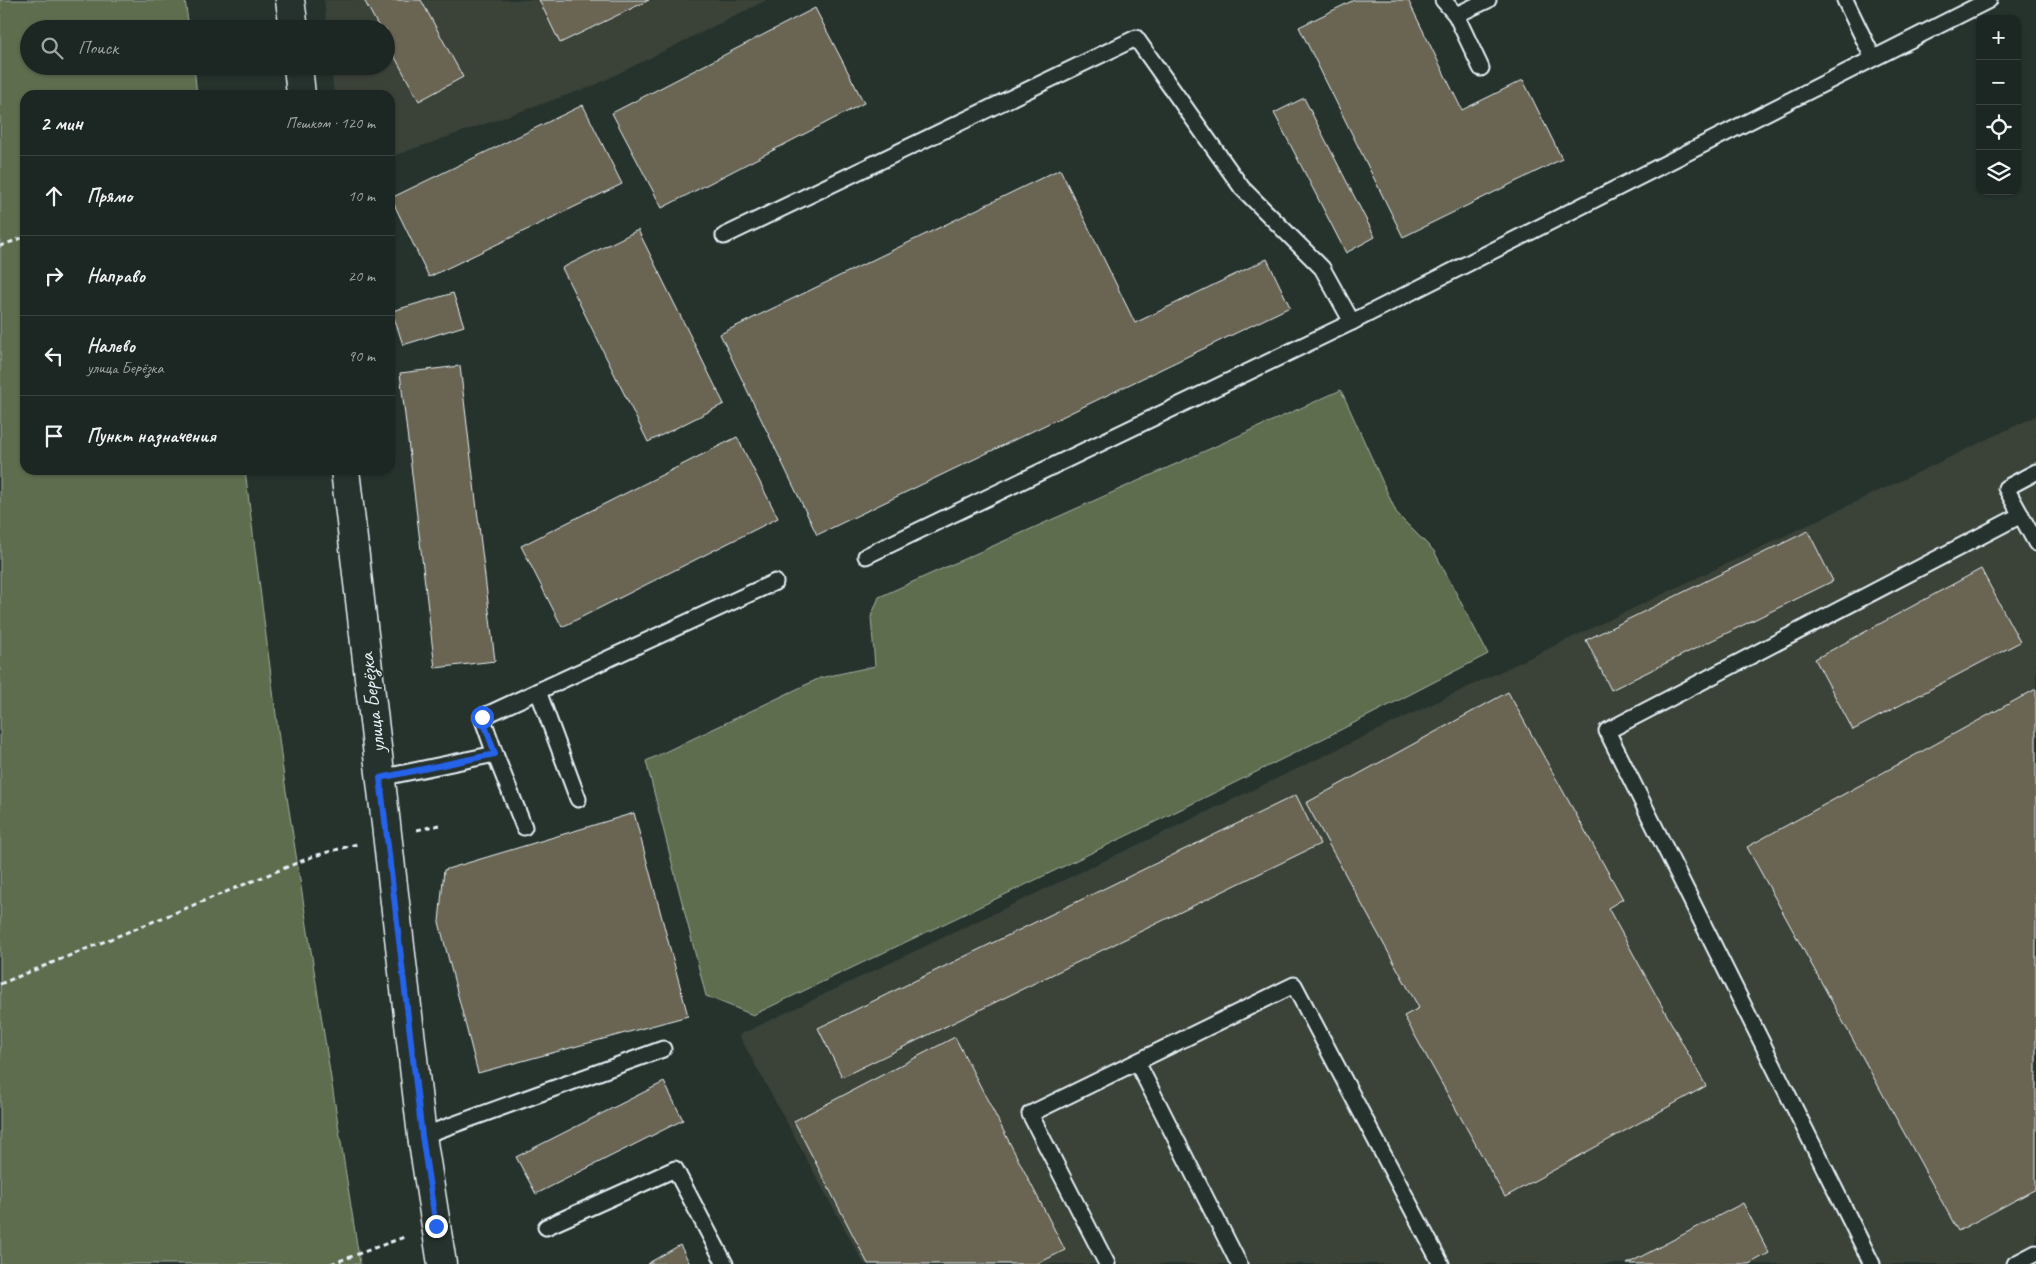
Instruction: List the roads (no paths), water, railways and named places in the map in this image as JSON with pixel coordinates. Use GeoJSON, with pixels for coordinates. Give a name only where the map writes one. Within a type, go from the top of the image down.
{"type":"FeatureCollection","features":[{"type":"Feature","properties":{"kind":"main road"},"geometry":{"type":"LineString","coordinates":[[290,0],[293,20]]}},
{"type":"Feature","properties":{"kind":"main road"},"geometry":{"type":"LineString","coordinates":[[299,75],[300,90]]}},
{"type":"Feature","properties":{"kind":"main road","name":"улица Берёзка"},"geometry":{"type":"LineString","coordinates":[[346,475],[422,1136],[442,1264]]}},
{"type":"Feature","properties":{"kind":"lane"},"geometry":{"type":"LineString","coordinates":[[1443,0],[1456,16],[1482,68]]}},
{"type":"Feature","properties":{"kind":"lane"},"geometry":{"type":"LineString","coordinates":[[1456,16],[1488,0]]}},
{"type":"Feature","properties":{"kind":"lane"},"geometry":{"type":"LineString","coordinates":[[1845,0],[1874,58]]}},
{"type":"Feature","properties":{"kind":"lane"},"geometry":{"type":"LineString","coordinates":[[866,556],[1352,322],[1989,0]]}},
{"type":"Feature","properties":{"kind":"lane"},"geometry":{"type":"LineString","coordinates":[[724,236],[1136,38],[1242,188],[1322,268],[1352,322]]}},
{"type":"Feature","properties":{"kind":"lane"},"geometry":{"type":"LineString","coordinates":[[2036,472],[2006,488],[2036,543]]}},
{"type":"Feature","properties":{"kind":"lane"},"geometry":{"type":"LineString","coordinates":[[1872,1264],[1607,731],[2021,515]]}},
{"type":"Feature","properties":{"kind":"lane"},"geometry":{"type":"LineString","coordinates":[[524,827],[482,717],[774,582]]}},
{"type":"Feature","properties":{"kind":"lane"},"geometry":{"type":"LineString","coordinates":[[538,691],[578,799]]}},
{"type":"Feature","properties":{"kind":"lane"},"geometry":{"type":"LineString","coordinates":[[380,778],[495,754]]}},
{"type":"Feature","properties":{"kind":"lane"},"geometry":{"type":"LineString","coordinates":[[1106,1264],[1030,1114],[1294,985],[1441,1264]]}},
{"type":"Feature","properties":{"kind":"lane"},"geometry":{"type":"LineString","coordinates":[[422,1136],[663,1049]]}},
{"type":"Feature","properties":{"kind":"lane"},"geometry":{"type":"LineString","coordinates":[[1137,1062],[1239,1264]]}},
{"type":"Feature","properties":{"kind":"lane"},"geometry":{"type":"LineString","coordinates":[[546,1227],[675,1169],[725,1264]]}},
{"type":"Feature","properties":{"kind":"lane"},"geometry":{"type":"LineString","coordinates":[[2015,1264],[2036,1253]]}}]}
